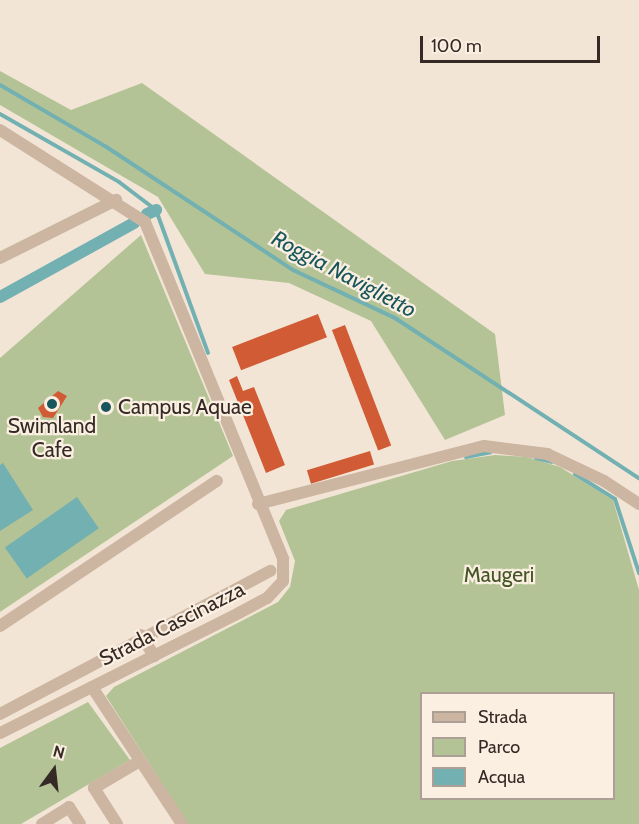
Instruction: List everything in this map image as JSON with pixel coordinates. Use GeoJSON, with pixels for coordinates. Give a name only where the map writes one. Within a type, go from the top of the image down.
{"type":"FeatureCollection","features":[{"type":"Feature","properties":{"kind":"street","name":"Strada Cascinazza"},"geometry":{"type":"LineString","coordinates":[[0,130],[116,200],[145,222],[158,246],[258,504],[283,559],[283,581],[267,598],[0,733]]}},
{"type":"Feature","properties":{"kind":"street"},"geometry":{"type":"LineString","coordinates":[[0,258],[116,200]]}},
{"type":"Feature","properties":{"kind":"street"},"geometry":{"type":"LineString","coordinates":[[258,504],[484,446],[547,454],[604,481],[639,504]]}},
{"type":"Feature","properties":{"kind":"street"},"geometry":{"type":"LineString","coordinates":[[0,626],[217,481]]}},
{"type":"Feature","properties":{"kind":"street"},"geometry":{"type":"LineString","coordinates":[[0,714],[141,635],[227,595],[270,571]]}},
{"type":"Feature","properties":{"kind":"street"},"geometry":{"type":"LineString","coordinates":[[227,595],[239,613]]}},
{"type":"Feature","properties":{"kind":"street"},"geometry":{"type":"LineString","coordinates":[[141,635],[154,656]]}},
{"type":"Feature","properties":{"kind":"street"},"geometry":{"type":"LineString","coordinates":[[92,687],[182,824]]}},
{"type":"Feature","properties":{"kind":"street"},"geometry":{"type":"LineString","coordinates":[[31,696],[40,712]]}},
{"type":"Feature","properties":{"kind":"street"},"geometry":{"type":"LineString","coordinates":[[117,824],[94,788],[140,761]]}},
{"type":"Feature","properties":{"kind":"street"},"geometry":{"type":"LineString","coordinates":[[42,824],[69,807],[80,824]]}},
{"type":"Feature","properties":{"kind":"green space"},"geometry":{"type":"Polygon","coordinates":[[[0,71],[71,110],[142,83],[495,334],[505,415],[445,440],[371,321],[289,283],[205,274],[158,197],[0,105],[0,71]]]}},
{"type":"Feature","properties":{"kind":"green space","name":"Campus Aquae"},"geometry":{"type":"Polygon","coordinates":[[[141,235],[233,456],[0,612],[0,358],[141,235]]]}},
{"type":"Feature","properties":{"kind":"green space","name":"Maugeri"},"geometry":{"type":"Polygon","coordinates":[[[495,455],[527,457],[560,467],[613,500],[639,590],[639,824],[188,824],[106,696],[114,687],[278,602],[290,587],[295,561],[279,521],[286,510],[452,461],[495,455]]]}},
{"type":"Feature","properties":{"kind":"green space"},"geometry":{"type":"Polygon","coordinates":[[[88,702],[130,760],[21,824],[0,824],[0,748],[88,702]]]}},
{"type":"Feature","properties":{"kind":"water"},"geometry":{"type":"Polygon","coordinates":[[[3,463],[33,510],[0,531],[0,465],[3,463]]]}},
{"type":"Feature","properties":{"kind":"water"},"geometry":{"type":"Polygon","coordinates":[[[77,497],[99,528],[27,579],[5,547],[77,497]]]}},
{"type":"Feature","properties":{"kind":"building"},"geometry":{"type":"Polygon","coordinates":[[[318,314],[327,337],[241,370],[232,347],[318,314]]]}},
{"type":"Feature","properties":{"kind":"building"},"geometry":{"type":"Polygon","coordinates":[[[345,325],[391,445],[378,450],[332,330],[345,325]]]}},
{"type":"Feature","properties":{"kind":"building"},"geometry":{"type":"Polygon","coordinates":[[[237,376],[243,391],[254,387],[285,465],[266,473],[229,380],[237,376]]]}},
{"type":"Feature","properties":{"kind":"building","name":"Swimland Cafe"},"geometry":{"type":"Polygon","coordinates":[[[58,391],[67,396],[53,418],[43,417],[38,408],[58,391]]]}},
{"type":"Feature","properties":{"kind":"building"},"geometry":{"type":"Polygon","coordinates":[[[370,451],[374,464],[311,484],[307,470],[370,451]]]}},
{"type":"Feature","properties":{"kind":"waterway","name":"Roggia Naviglietto"},"geometry":{"type":"LineString","coordinates":[[0,85],[105,146],[293,270],[395,318],[639,478]]}},
{"type":"Feature","properties":{"kind":"waterway"},"geometry":{"type":"LineString","coordinates":[[0,114],[119,182],[156,210],[208,353]]}},
{"type":"Feature","properties":{"kind":"waterway"},"geometry":{"type":"LineString","coordinates":[[147,214],[156,210]]}},
{"type":"Feature","properties":{"kind":"waterway"},"geometry":{"type":"LineString","coordinates":[[0,297],[134,223]]}},
{"type":"Feature","properties":{"kind":"waterway"},"geometry":{"type":"LineString","coordinates":[[466,457],[491,452]]}},
{"type":"Feature","properties":{"kind":"waterway"},"geometry":{"type":"LineString","coordinates":[[536,458],[552,462]]}},
{"type":"Feature","properties":{"kind":"waterway"},"geometry":{"type":"LineString","coordinates":[[575,474],[615,499],[639,573]]}},
{"type":"Feature","properties":{"kind":"place","name":"Swimland Cafe"},"geometry":{"type":"Point","coordinates":[52,404]}},
{"type":"Feature","properties":{"kind":"place","name":"Campus Aquae"},"geometry":{"type":"Point","coordinates":[106,407]}}]}
